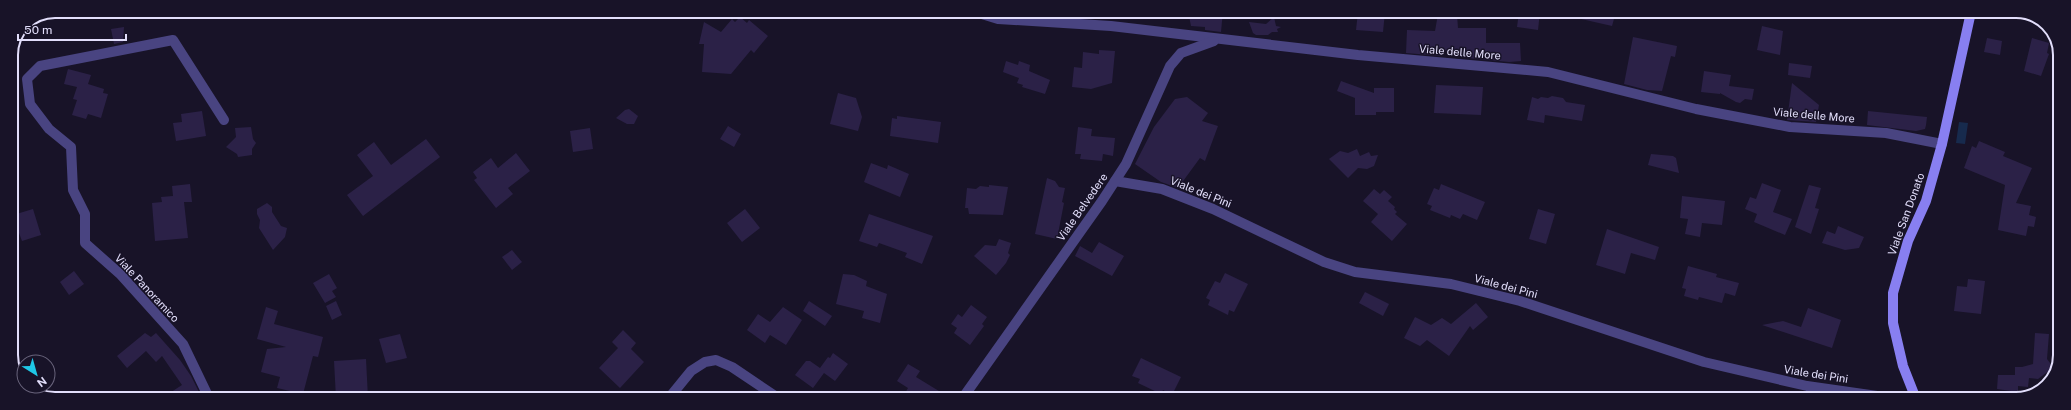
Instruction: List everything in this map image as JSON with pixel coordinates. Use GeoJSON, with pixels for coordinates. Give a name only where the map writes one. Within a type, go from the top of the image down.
{"type":"FeatureCollection","features":[{"type":"Feature","properties":{"kind":"street","name":"Viale delle More"},"geometry":{"type":"LineString","coordinates":[[1030,18],[1358,55],[1548,72],[1696,109],[1790,127],[1886,133],[1942,144]]}},
{"type":"Feature","properties":{"kind":"street","name":"Viale San Donato"},"geometry":{"type":"LineString","coordinates":[[1913,392],[1903,366],[1893,323],[1893,293],[1908,241],[1926,201],[1942,144],[1970,18]]}},
{"type":"Feature","properties":{"kind":"street","name":"Viale Belvedere"},"geometry":{"type":"LineString","coordinates":[[967,392],[1115,181],[1132,150],[1170,66],[1181,53],[1220,39]]}},
{"type":"Feature","properties":{"kind":"street","name":"Viale Panoramico"},"geometry":{"type":"LineString","coordinates":[[206,392],[183,344],[120,274],[85,243],[84,214],[73,190],[71,147],[49,129],[30,104],[27,80],[40,66],[173,40],[224,120]]}},
{"type":"Feature","properties":{"kind":"street","name":"Viale dei Pini"},"geometry":{"type":"LineString","coordinates":[[1115,181],[1162,189],[1213,209],[1324,262],[1355,272],[1451,284],[1520,301],[1704,362],[1807,386],[1849,392]]}},
{"type":"Feature","properties":{"kind":"street"},"geometry":{"type":"LineString","coordinates":[[674,392],[691,370],[705,362],[716,360],[732,367],[769,392]]}},
{"type":"Feature","properties":{"kind":"water"},"geometry":{"type":"Polygon","coordinates":[[[1959,122],[1968,123],[1965,144],[1956,143],[1959,122]]]}},
{"type":"Feature","properties":{"kind":"building"},"geometry":{"type":"Polygon","coordinates":[[[739,18],[747,23],[749,20],[768,36],[754,53],[751,50],[731,74],[702,72],[704,44],[699,44],[704,22],[721,32],[732,19],[735,22],[739,18]]]}},
{"type":"Feature","properties":{"kind":"building"},"geometry":{"type":"Polygon","coordinates":[[[1189,18],[1222,18],[1221,32],[1205,30],[1205,27],[1191,26],[1189,18]]]}},
{"type":"Feature","properties":{"kind":"building"},"geometry":{"type":"Polygon","coordinates":[[[1274,18],[1276,26],[1281,27],[1277,29],[1278,32],[1272,32],[1268,35],[1256,35],[1253,33],[1249,22],[1266,24],[1274,18]]]}},
{"type":"Feature","properties":{"kind":"building"},"geometry":{"type":"Polygon","coordinates":[[[1357,18],[1384,18],[1383,32],[1356,30],[1357,18]]]}},
{"type":"Feature","properties":{"kind":"building"},"geometry":{"type":"Polygon","coordinates":[[[1437,18],[1457,18],[1458,28],[1486,28],[1486,43],[1520,43],[1521,61],[1509,62],[1468,58],[1468,52],[1441,50],[1441,56],[1406,53],[1407,30],[1435,31],[1437,18]]]}},
{"type":"Feature","properties":{"kind":"building"},"geometry":{"type":"Polygon","coordinates":[[[1518,18],[1539,18],[1538,30],[1517,27],[1518,18]]]}},
{"type":"Feature","properties":{"kind":"building"},"geometry":{"type":"Polygon","coordinates":[[[1577,18],[1614,18],[1612,26],[1577,18]]]}},
{"type":"Feature","properties":{"kind":"building"},"geometry":{"type":"Polygon","coordinates":[[[1762,26],[1783,31],[1780,55],[1757,50],[1762,26]]]}},
{"type":"Feature","properties":{"kind":"building"},"geometry":{"type":"Polygon","coordinates":[[[124,27],[123,42],[114,44],[111,29],[124,27]]]}},
{"type":"Feature","properties":{"kind":"building"},"geometry":{"type":"Polygon","coordinates":[[[1633,37],[1677,46],[1675,57],[1671,56],[1662,91],[1647,90],[1624,84],[1633,37]]]}},
{"type":"Feature","properties":{"kind":"building"},"geometry":{"type":"Polygon","coordinates":[[[1987,38],[2002,41],[2000,55],[1984,52],[1987,38]]]}},
{"type":"Feature","properties":{"kind":"building"},"geometry":{"type":"Polygon","coordinates":[[[2032,38],[2049,43],[2047,53],[2049,54],[2041,76],[2024,71],[2032,38]]]}},
{"type":"Feature","properties":{"kind":"building"},"geometry":{"type":"Polygon","coordinates":[[[1099,50],[1115,51],[1112,83],[1091,89],[1072,87],[1074,67],[1082,68],[1083,52],[1099,54],[1099,50]]]}},
{"type":"Feature","properties":{"kind":"building"},"geometry":{"type":"Polygon","coordinates":[[[1006,61],[1018,65],[1019,61],[1030,65],[1029,71],[1050,80],[1045,94],[1022,87],[1023,85],[1017,83],[1019,78],[1003,72],[1006,61]]]}},
{"type":"Feature","properties":{"kind":"building"},"geometry":{"type":"Polygon","coordinates":[[[1789,63],[1812,66],[1810,78],[1788,75],[1789,63]]]}},
{"type":"Feature","properties":{"kind":"building"},"geometry":{"type":"Polygon","coordinates":[[[68,69],[91,75],[88,84],[104,89],[103,93],[108,94],[101,118],[88,114],[86,119],[72,115],[77,100],[73,99],[77,87],[64,84],[68,69]]]}},
{"type":"Feature","properties":{"kind":"building"},"geometry":{"type":"Polygon","coordinates":[[[1704,71],[1731,75],[1729,86],[1754,89],[1752,100],[1745,99],[1740,103],[1720,93],[1701,92],[1704,71]]]}},
{"type":"Feature","properties":{"kind":"building"},"geometry":{"type":"Polygon","coordinates":[[[1341,81],[1374,93],[1374,88],[1394,88],[1394,112],[1376,112],[1376,115],[1355,115],[1355,98],[1337,91],[1341,81]]]}},
{"type":"Feature","properties":{"kind":"building"},"geometry":{"type":"Polygon","coordinates":[[[1792,83],[1819,105],[1816,122],[1787,120],[1792,83]]]}},
{"type":"Feature","properties":{"kind":"building"},"geometry":{"type":"Polygon","coordinates":[[[1436,85],[1483,87],[1481,115],[1434,113],[1436,85]]]}},
{"type":"Feature","properties":{"kind":"building"},"geometry":{"type":"Polygon","coordinates":[[[838,93],[856,98],[862,117],[858,131],[830,124],[838,93]]]}},
{"type":"Feature","properties":{"kind":"building"},"geometry":{"type":"Polygon","coordinates":[[[1552,96],[1563,98],[1566,102],[1585,105],[1582,121],[1545,115],[1544,123],[1527,120],[1532,97],[1538,99],[1541,97],[1548,98],[1552,96]]]}},
{"type":"Feature","properties":{"kind":"building"},"geometry":{"type":"Polygon","coordinates":[[[1187,97],[1208,113],[1202,121],[1218,126],[1205,161],[1200,158],[1178,188],[1161,182],[1135,164],[1154,127],[1175,99],[1187,97]]]}},
{"type":"Feature","properties":{"kind":"building"},"geometry":{"type":"Polygon","coordinates":[[[629,109],[638,116],[634,124],[627,124],[616,118],[625,110],[629,109]]]}},
{"type":"Feature","properties":{"kind":"building"},"geometry":{"type":"Polygon","coordinates":[[[202,111],[206,136],[176,141],[173,123],[182,122],[181,114],[202,111]]]}},
{"type":"Feature","properties":{"kind":"building"},"geometry":{"type":"Polygon","coordinates":[[[1868,111],[1927,117],[1925,129],[1916,131],[1867,125],[1868,111]]]}},
{"type":"Feature","properties":{"kind":"building"},"geometry":{"type":"Polygon","coordinates":[[[897,116],[941,122],[938,143],[890,136],[892,118],[897,119],[897,116]]]}},
{"type":"Feature","properties":{"kind":"building"},"geometry":{"type":"Polygon","coordinates":[[[728,126],[741,134],[734,147],[720,139],[728,126]]]}},
{"type":"Feature","properties":{"kind":"building"},"geometry":{"type":"Polygon","coordinates":[[[251,127],[253,139],[256,143],[252,149],[252,155],[238,157],[237,154],[226,147],[236,137],[235,128],[251,127]]]}},
{"type":"Feature","properties":{"kind":"building"},"geometry":{"type":"Polygon","coordinates":[[[1078,127],[1092,129],[1091,136],[1115,138],[1113,156],[1103,154],[1102,161],[1080,159],[1081,154],[1075,154],[1078,127]]]}},
{"type":"Feature","properties":{"kind":"building"},"geometry":{"type":"Polygon","coordinates":[[[590,128],[593,149],[573,152],[570,131],[590,128]]]}},
{"type":"Feature","properties":{"kind":"building"},"geometry":{"type":"Polygon","coordinates":[[[426,139],[440,157],[363,216],[347,195],[373,176],[357,155],[374,142],[391,165],[426,139]]]}},
{"type":"Feature","properties":{"kind":"building"},"geometry":{"type":"Polygon","coordinates":[[[1979,141],[2005,152],[2003,156],[2032,168],[2016,203],[2031,206],[2029,215],[2036,217],[2034,227],[2028,226],[2026,236],[1998,230],[2005,185],[1964,168],[1972,146],[1976,148],[1979,141]]]}},
{"type":"Feature","properties":{"kind":"building"},"geometry":{"type":"Polygon","coordinates":[[[1357,149],[1360,156],[1369,152],[1371,156],[1378,155],[1374,166],[1367,169],[1358,168],[1348,178],[1329,159],[1340,151],[1348,153],[1357,149]]]}},
{"type":"Feature","properties":{"kind":"building"},"geometry":{"type":"Polygon","coordinates":[[[516,153],[530,171],[508,188],[513,194],[496,208],[474,180],[477,178],[473,172],[491,158],[498,168],[516,153]]]}},
{"type":"Feature","properties":{"kind":"building"},"geometry":{"type":"Polygon","coordinates":[[[1651,154],[1673,156],[1676,158],[1679,173],[1648,165],[1651,154]]]}},
{"type":"Feature","properties":{"kind":"building"},"geometry":{"type":"Polygon","coordinates":[[[871,163],[887,169],[888,165],[909,174],[900,197],[864,182],[871,163]]]}},
{"type":"Feature","properties":{"kind":"building"},"geometry":{"type":"Polygon","coordinates":[[[1047,178],[1055,181],[1059,187],[1065,188],[1062,202],[1064,203],[1057,239],[1035,234],[1047,178]]]}},
{"type":"Feature","properties":{"kind":"building"},"geometry":{"type":"Polygon","coordinates":[[[1762,183],[1781,190],[1773,212],[1792,219],[1785,235],[1754,222],[1757,214],[1745,209],[1750,197],[1756,199],[1762,183]]]}},
{"type":"Feature","properties":{"kind":"building"},"geometry":{"type":"Polygon","coordinates":[[[190,184],[192,202],[184,202],[188,238],[155,241],[152,203],[162,202],[161,197],[173,196],[172,186],[190,184]]]}},
{"type":"Feature","properties":{"kind":"building"},"geometry":{"type":"Polygon","coordinates":[[[1441,184],[1485,202],[1477,220],[1463,214],[1460,219],[1451,215],[1450,218],[1430,210],[1432,206],[1427,204],[1434,188],[1439,190],[1441,184]]]}},
{"type":"Feature","properties":{"kind":"building"},"geometry":{"type":"Polygon","coordinates":[[[989,185],[1008,187],[1003,215],[969,214],[968,208],[965,208],[967,188],[976,189],[980,186],[989,187],[989,185]]]}},
{"type":"Feature","properties":{"kind":"building"},"geometry":{"type":"Polygon","coordinates":[[[1809,185],[1821,188],[1815,208],[1819,209],[1811,234],[1795,227],[1809,185]]]}},
{"type":"Feature","properties":{"kind":"building"},"geometry":{"type":"Polygon","coordinates":[[[1374,189],[1380,194],[1384,190],[1392,197],[1388,201],[1395,207],[1394,209],[1397,212],[1395,214],[1407,224],[1392,241],[1371,222],[1378,214],[1363,201],[1374,189]]]}},
{"type":"Feature","properties":{"kind":"building"},"geometry":{"type":"Polygon","coordinates":[[[1682,196],[1725,201],[1722,225],[1702,223],[1700,237],[1685,234],[1688,219],[1680,218],[1682,196]]]}},
{"type":"Feature","properties":{"kind":"building"},"geometry":{"type":"Polygon","coordinates":[[[267,203],[272,207],[272,212],[281,226],[287,228],[285,237],[273,250],[259,228],[260,220],[257,214],[257,209],[267,203]]]}},
{"type":"Feature","properties":{"kind":"building"},"geometry":{"type":"Polygon","coordinates":[[[33,209],[41,235],[22,241],[19,233],[18,234],[18,214],[33,209]]]}},
{"type":"Feature","properties":{"kind":"building"},"geometry":{"type":"Polygon","coordinates":[[[745,209],[760,228],[742,242],[727,223],[745,209]]]}},
{"type":"Feature","properties":{"kind":"building"},"geometry":{"type":"Polygon","coordinates":[[[1538,209],[1555,214],[1546,244],[1529,239],[1538,209]]]}},
{"type":"Feature","properties":{"kind":"building"},"geometry":{"type":"Polygon","coordinates":[[[869,214],[933,236],[922,264],[905,257],[907,253],[879,243],[877,247],[859,241],[869,214]]]}},
{"type":"Feature","properties":{"kind":"building"},"geometry":{"type":"Polygon","coordinates":[[[1838,226],[1864,237],[1859,248],[1845,250],[1822,243],[1827,231],[1835,234],[1838,226]]]}},
{"type":"Feature","properties":{"kind":"building"},"geometry":{"type":"Polygon","coordinates":[[[1607,229],[1659,247],[1655,260],[1631,253],[1625,274],[1596,265],[1607,229]]]}},
{"type":"Feature","properties":{"kind":"building"},"geometry":{"type":"Polygon","coordinates":[[[999,239],[1011,243],[1008,253],[1010,255],[1006,263],[996,275],[974,256],[985,245],[996,246],[999,239]]]}},
{"type":"Feature","properties":{"kind":"building"},"geometry":{"type":"Polygon","coordinates":[[[1099,242],[1124,256],[1112,276],[1075,256],[1080,246],[1092,253],[1099,242]]]}},
{"type":"Feature","properties":{"kind":"building"},"geometry":{"type":"Polygon","coordinates":[[[512,250],[522,262],[512,270],[502,257],[512,250]]]}},
{"type":"Feature","properties":{"kind":"building"},"geometry":{"type":"Polygon","coordinates":[[[1688,266],[1717,274],[1716,277],[1739,283],[1735,296],[1725,293],[1722,303],[1699,297],[1698,300],[1684,296],[1686,289],[1682,288],[1688,266]]]}},
{"type":"Feature","properties":{"kind":"building"},"geometry":{"type":"Polygon","coordinates":[[[74,271],[84,284],[69,295],[60,282],[74,271]]]}},
{"type":"Feature","properties":{"kind":"building"},"geometry":{"type":"Polygon","coordinates":[[[1225,273],[1248,284],[1234,312],[1229,310],[1228,315],[1208,305],[1210,300],[1206,298],[1215,281],[1220,283],[1225,273]]]}},
{"type":"Feature","properties":{"kind":"building"},"geometry":{"type":"Polygon","coordinates":[[[329,274],[337,288],[332,291],[336,297],[325,303],[313,283],[329,274]]]}},
{"type":"Feature","properties":{"kind":"building"},"geometry":{"type":"Polygon","coordinates":[[[843,274],[854,275],[867,281],[866,286],[887,294],[880,323],[862,318],[864,311],[836,304],[843,274]]]}},
{"type":"Feature","properties":{"kind":"building"},"geometry":{"type":"Polygon","coordinates":[[[1968,279],[1985,281],[1981,314],[1954,311],[1957,286],[1967,287],[1968,279]]]}},
{"type":"Feature","properties":{"kind":"building"},"geometry":{"type":"Polygon","coordinates":[[[1365,292],[1389,304],[1383,316],[1359,303],[1365,292]]]}},
{"type":"Feature","properties":{"kind":"building"},"geometry":{"type":"Polygon","coordinates":[[[336,301],[342,315],[332,320],[326,306],[336,301]]]}},
{"type":"Feature","properties":{"kind":"building"},"geometry":{"type":"Polygon","coordinates":[[[809,301],[832,316],[825,326],[803,311],[809,301]]]}},
{"type":"Feature","properties":{"kind":"building"},"geometry":{"type":"Polygon","coordinates":[[[1476,303],[1488,317],[1473,330],[1470,326],[1449,356],[1427,340],[1420,346],[1404,338],[1415,317],[1431,325],[1442,318],[1451,324],[1476,303]]]}},
{"type":"Feature","properties":{"kind":"building"},"geometry":{"type":"Polygon","coordinates":[[[971,305],[987,317],[982,324],[984,326],[970,345],[954,333],[957,328],[951,324],[958,314],[962,317],[971,305]]]}},
{"type":"Feature","properties":{"kind":"building"},"geometry":{"type":"Polygon","coordinates":[[[266,307],[278,311],[274,324],[323,337],[318,357],[313,356],[304,392],[294,392],[277,388],[280,377],[261,372],[267,349],[286,347],[257,339],[266,307]]]}},
{"type":"Feature","properties":{"kind":"building"},"geometry":{"type":"Polygon","coordinates":[[[783,307],[802,320],[786,345],[770,335],[765,343],[747,330],[758,314],[770,322],[783,307]]]}},
{"type":"Feature","properties":{"kind":"building"},"geometry":{"type":"Polygon","coordinates":[[[1808,308],[1841,320],[1832,348],[1762,325],[1783,321],[1801,327],[1808,308]]]}},
{"type":"Feature","properties":{"kind":"building"},"geometry":{"type":"Polygon","coordinates":[[[623,330],[636,343],[631,349],[644,362],[620,388],[599,368],[618,348],[612,342],[623,330]]]}},
{"type":"Feature","properties":{"kind":"building"},"geometry":{"type":"Polygon","coordinates":[[[145,333],[151,337],[156,333],[180,360],[191,376],[199,392],[171,392],[182,385],[162,356],[156,362],[146,351],[127,368],[117,356],[145,333]]]}},
{"type":"Feature","properties":{"kind":"building"},"geometry":{"type":"Polygon","coordinates":[[[2035,333],[2049,334],[2047,359],[2050,363],[2049,371],[2038,379],[2029,378],[2028,387],[2018,386],[2018,392],[1997,389],[1998,375],[2015,375],[2015,367],[2033,364],[2035,333]]]}},
{"type":"Feature","properties":{"kind":"building"},"geometry":{"type":"Polygon","coordinates":[[[400,334],[407,358],[386,363],[379,339],[400,334]]]}},
{"type":"Feature","properties":{"kind":"building"},"geometry":{"type":"Polygon","coordinates":[[[833,353],[848,364],[835,381],[824,373],[813,388],[795,375],[806,361],[810,361],[820,368],[833,353]]]}},
{"type":"Feature","properties":{"kind":"building"},"geometry":{"type":"Polygon","coordinates":[[[1141,358],[1181,377],[1174,392],[1167,392],[1163,390],[1162,392],[1157,392],[1138,383],[1140,379],[1132,376],[1141,358]]]}},
{"type":"Feature","properties":{"kind":"building"},"geometry":{"type":"Polygon","coordinates":[[[366,359],[368,392],[336,392],[334,361],[366,359]]]}},
{"type":"Feature","properties":{"kind":"building"},"geometry":{"type":"Polygon","coordinates":[[[908,364],[920,371],[916,377],[941,392],[906,392],[908,388],[897,381],[908,364]]]}}]}
